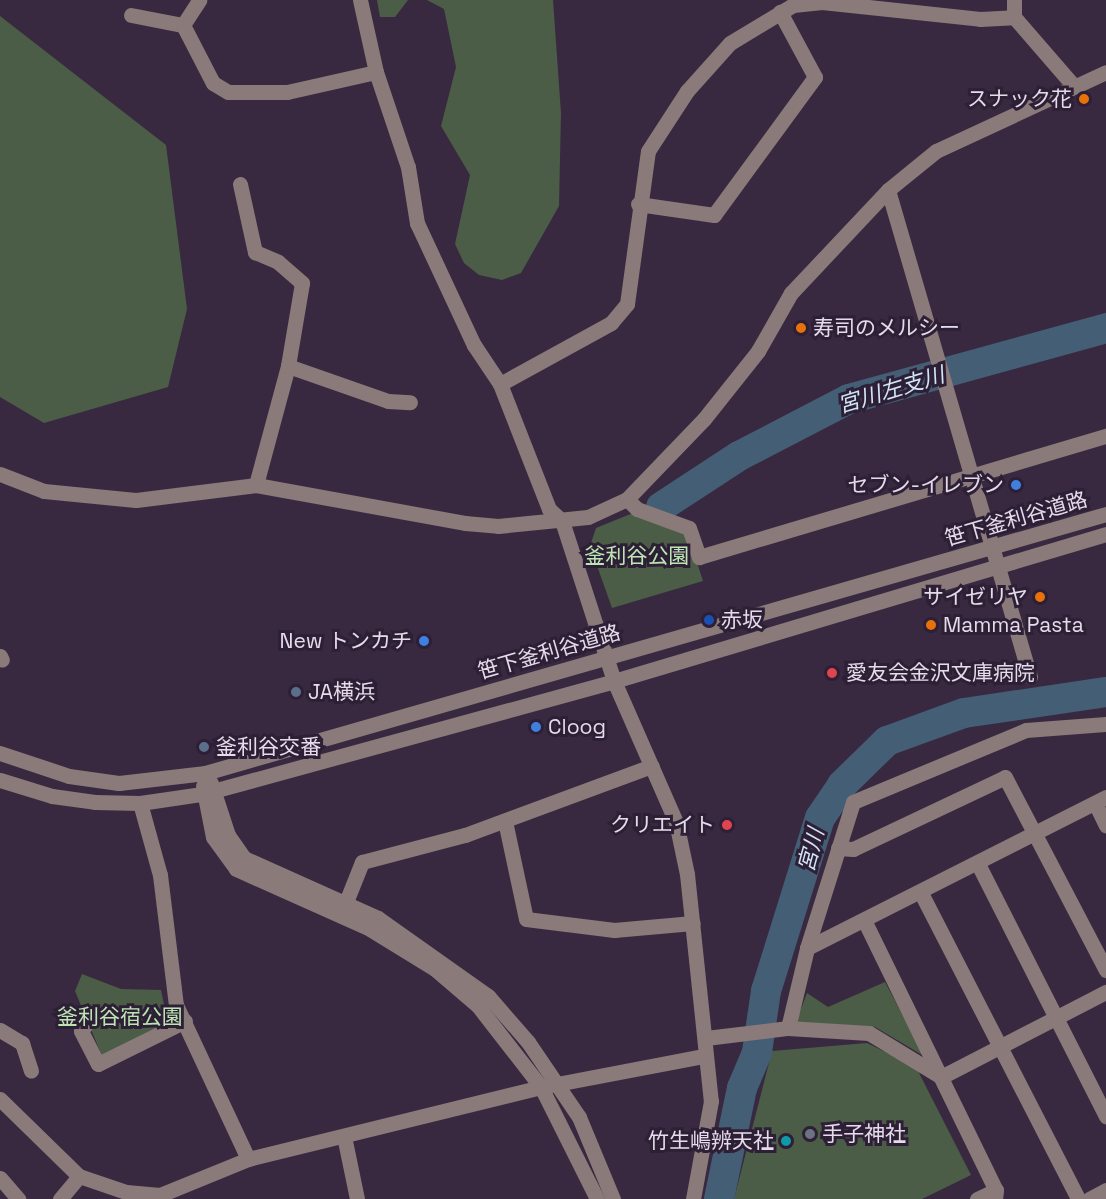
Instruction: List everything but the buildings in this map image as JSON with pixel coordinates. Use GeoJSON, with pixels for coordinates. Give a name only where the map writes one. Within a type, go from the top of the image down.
{"type":"FeatureCollection","features":[{"type":"Feature","properties":{"kind":"street"},"geometry":{"type":"LineString","coordinates":[[183,26],[199,0]]}},
{"type":"Feature","properties":{"kind":"street"},"geometry":{"type":"LineString","coordinates":[[360,0],[376,72],[408,167],[417,223],[474,345],[500,384],[549,509],[562,521],[609,657],[614,681],[652,766],[683,849],[706,1038],[704,1056],[710,1120],[693,1199]]}},
{"type":"Feature","properties":{"kind":"street"},"geometry":{"type":"LineString","coordinates":[[1014,0],[1014,17],[1072,84]]}},
{"type":"Feature","properties":{"kind":"street"},"geometry":{"type":"LineString","coordinates":[[500,384],[611,323],[627,304],[638,204],[648,151],[687,91],[730,43],[793,4],[822,3],[903,15],[1014,17]]}},
{"type":"Feature","properties":{"kind":"street"},"geometry":{"type":"LineString","coordinates":[[638,204],[714,215],[815,78],[780,12]]}},
{"type":"Feature","properties":{"kind":"street"},"geometry":{"type":"LineString","coordinates":[[131,15],[183,26]]}},
{"type":"Feature","properties":{"kind":"street"},"geometry":{"type":"LineString","coordinates":[[183,26],[213,83],[228,92],[287,92],[376,72]]}},
{"type":"Feature","properties":{"kind":"street"},"geometry":{"type":"LineString","coordinates":[[0,474],[44,491],[136,500],[256,485],[465,523],[562,521],[588,517],[627,499],[733,386],[791,293],[827,249],[888,190],[936,151],[1072,84],[1106,72]]}},
{"type":"Feature","properties":{"kind":"street"},"geometry":{"type":"LineString","coordinates":[[240,184],[255,252],[278,262],[302,283],[288,366],[256,485]]}},
{"type":"Feature","properties":{"kind":"street"},"geometry":{"type":"LineString","coordinates":[[888,190],[1030,677]]}},
{"type":"Feature","properties":{"kind":"street"},"geometry":{"type":"LineString","coordinates":[[288,366],[388,401],[410,402]]}},
{"type":"Feature","properties":{"kind":"street"},"geometry":{"type":"LineString","coordinates":[[627,499],[637,509],[689,528],[699,557],[1106,436]]}},
{"type":"Feature","properties":{"kind":"street","name":"笹下釜利谷道路"},"geometry":{"type":"LineString","coordinates":[[0,753],[69,776],[119,783],[205,773],[1106,514]]}},
{"type":"Feature","properties":{"kind":"street","name":"笹下釜利谷道路"},"geometry":{"type":"LineString","coordinates":[[0,780],[52,796],[140,803],[209,793],[614,681],[1106,534]]}},
{"type":"Feature","properties":{"kind":"street"},"geometry":{"type":"LineString","coordinates":[[783,1027],[853,802],[933,765],[1026,730],[1106,724]]}},
{"type":"Feature","properties":{"kind":"street"},"geometry":{"type":"LineString","coordinates":[[343,910],[362,862],[505,821],[652,766]]}},
{"type":"Feature","properties":{"kind":"street"},"geometry":{"type":"LineString","coordinates":[[205,773],[209,793],[228,835],[244,858],[442,959],[488,996],[558,1084],[593,1146],[613,1199]]}},
{"type":"Feature","properties":{"kind":"street"},"geometry":{"type":"LineString","coordinates":[[837,848],[853,849],[1005,777],[1106,969]]}},
{"type":"Feature","properties":{"kind":"street"},"geometry":{"type":"LineString","coordinates":[[807,948],[865,922],[1036,836],[1100,800],[1106,826]]}},
{"type":"Feature","properties":{"kind":"street"},"geometry":{"type":"LineString","coordinates":[[140,803],[160,876],[176,1005],[248,1159]]}},
{"type":"Feature","properties":{"kind":"street"},"geometry":{"type":"LineString","coordinates":[[505,821],[526,919],[614,930],[693,923]]}},
{"type":"Feature","properties":{"kind":"street"},"geometry":{"type":"LineString","coordinates":[[978,864],[1106,1116]]}},
{"type":"Feature","properties":{"kind":"street"},"geometry":{"type":"LineString","coordinates":[[921,893],[1078,1199]]}},
{"type":"Feature","properties":{"kind":"street"},"geometry":{"type":"LineString","coordinates":[[343,910],[435,969],[469,999],[542,1087],[597,1199]]}},
{"type":"Feature","properties":{"kind":"street"},"geometry":{"type":"LineString","coordinates":[[865,922],[996,1194],[977,1199]]}},
{"type":"Feature","properties":{"kind":"street"},"geometry":{"type":"LineString","coordinates":[[941,1077],[1106,992]]}},
{"type":"Feature","properties":{"kind":"street"},"geometry":{"type":"LineString","coordinates":[[93,1015],[81,1031],[98,1064],[185,1022]]}},
{"type":"Feature","properties":{"kind":"street"},"geometry":{"type":"LineString","coordinates":[[706,1038],[744,1035],[783,1027],[869,1033],[941,1077]]}},
{"type":"Feature","properties":{"kind":"street"},"geometry":{"type":"LineString","coordinates":[[0,1029],[22,1043],[31,1071]]}},
{"type":"Feature","properties":{"kind":"street"},"geometry":{"type":"LineString","coordinates":[[0,1099],[79,1176],[126,1192],[160,1195],[248,1159],[542,1087],[704,1056]]}},
{"type":"Feature","properties":{"kind":"street"},"geometry":{"type":"LineString","coordinates":[[344,1136],[357,1199]]}},
{"type":"Feature","properties":{"kind":"street"},"geometry":{"type":"LineString","coordinates":[[60,1199],[79,1176]]}},
{"type":"Feature","properties":{"kind":"street"},"geometry":{"type":"LineString","coordinates":[[0,1178],[18,1199]]}},
{"type":"Feature","properties":{"kind":"street"},"geometry":{"type":"LineString","coordinates":[[1089,1199],[1106,1190]]}},
{"type":"Feature","properties":{"kind":"green space"},"geometry":{"type":"Polygon","coordinates":[[[377,0],[408,0],[395,17],[380,17],[377,0]]]}},
{"type":"Feature","properties":{"kind":"green space"},"geometry":{"type":"Polygon","coordinates":[[[427,0],[553,0],[561,113],[559,206],[521,273],[502,280],[479,275],[464,263],[455,244],[470,175],[441,126],[456,67],[444,9],[427,0]]]}},
{"type":"Feature","properties":{"kind":"green space"},"geometry":{"type":"Polygon","coordinates":[[[0,16],[166,145],[187,309],[168,387],[44,423],[0,397],[0,16]]]}},
{"type":"Feature","properties":{"kind":"green space","name":"釜利谷公園"},"geometry":{"type":"Polygon","coordinates":[[[633,513],[688,535],[703,581],[612,608],[590,546],[596,528],[633,513]]]}},
{"type":"Feature","properties":{"kind":"green space","name":"釜利谷宿公園"},"geometry":{"type":"Polygon","coordinates":[[[82,974],[121,989],[161,990],[168,1024],[102,1056],[75,991],[82,974]]]}},
{"type":"Feature","properties":{"kind":"green space"},"geometry":{"type":"Polygon","coordinates":[[[885,982],[924,1056],[875,1027],[796,1022],[807,993],[828,1007],[885,982]]]}},
{"type":"Feature","properties":{"kind":"green space"},"geometry":{"type":"Polygon","coordinates":[[[867,1043],[916,1067],[971,1175],[922,1199],[734,1199],[772,1051],[867,1043]]]}},
{"type":"Feature","properties":{"kind":"waterway","name":"宮川左支川"},"geometry":{"type":"LineString","coordinates":[[661,507],[739,456],[849,399],[1106,328]]}},
{"type":"Feature","properties":{"kind":"waterway","name":"宮川"},"geometry":{"type":"LineString","coordinates":[[719,1199],[742,1088],[757,1052],[766,991],[820,818],[842,785],[887,741],[964,713],[1106,692]]}},
{"type":"Feature","properties":{"kind":"place","name":"スナック花"},"geometry":{"type":"Point","coordinates":[1084,99]}},
{"type":"Feature","properties":{"kind":"place","name":"寿司のメルシー"},"geometry":{"type":"Point","coordinates":[801,328]}},
{"type":"Feature","properties":{"kind":"place","name":"セブン-イレブン"},"geometry":{"type":"Point","coordinates":[1016,485]}},
{"type":"Feature","properties":{"kind":"place","name":"サイゼリヤ"},"geometry":{"type":"Point","coordinates":[1040,597]}},
{"type":"Feature","properties":{"kind":"place","name":"赤坂"},"geometry":{"type":"Point","coordinates":[709,620]}},
{"type":"Feature","properties":{"kind":"place","name":"Mamma Pasta"},"geometry":{"type":"Point","coordinates":[931,625]}},
{"type":"Feature","properties":{"kind":"place","name":"New トンカチ"},"geometry":{"type":"Point","coordinates":[424,641]}},
{"type":"Feature","properties":{"kind":"place","name":"愛友会金沢文庫病院"},"geometry":{"type":"Point","coordinates":[832,673]}},
{"type":"Feature","properties":{"kind":"place","name":"JA横浜"},"geometry":{"type":"Point","coordinates":[296,692]}},
{"type":"Feature","properties":{"kind":"place","name":"Cloog"},"geometry":{"type":"Point","coordinates":[536,727]}},
{"type":"Feature","properties":{"kind":"place","name":"釜利谷交番"},"geometry":{"type":"Point","coordinates":[204,747]}},
{"type":"Feature","properties":{"kind":"place","name":"クリエイト"},"geometry":{"type":"Point","coordinates":[727,825]}},
{"type":"Feature","properties":{"kind":"place","name":"手子神社"},"geometry":{"type":"Point","coordinates":[810,1134]}},
{"type":"Feature","properties":{"kind":"place","name":"竹生嶋辨天社"},"geometry":{"type":"Point","coordinates":[786,1141]}}]}
